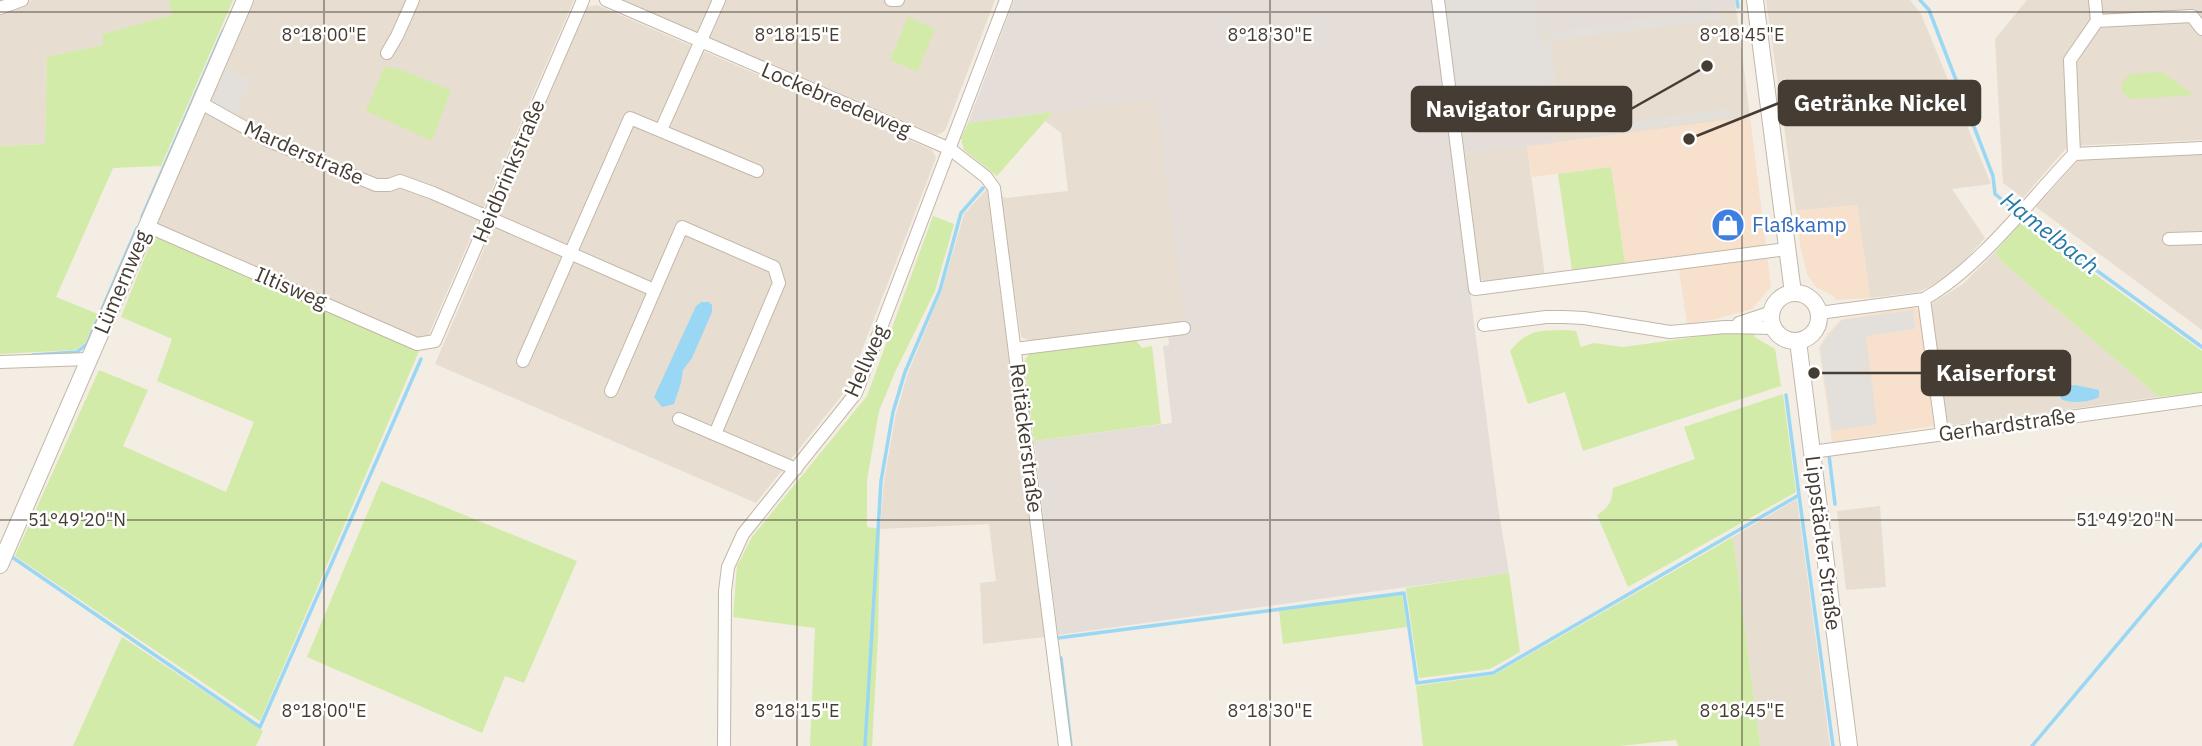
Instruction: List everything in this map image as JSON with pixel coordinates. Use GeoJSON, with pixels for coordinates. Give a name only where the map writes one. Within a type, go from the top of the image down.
{"type":"FeatureCollection","features":[{"type":"Feature","properties":{"kind":"street"},"geometry":{"type":"LineString","coordinates":[[0,8],[22,0]]}},
{"type":"Feature","properties":{"kind":"street","name":"Lümernweg"},"geometry":{"type":"LineString","coordinates":[[0,565],[245,0]]}},
{"type":"Feature","properties":{"kind":"street"},"geometry":{"type":"LineString","coordinates":[[387,53],[413,0]]}},
{"type":"Feature","properties":{"kind":"street","name":"Heidbrinkstraße"},"geometry":{"type":"LineString","coordinates":[[435,341],[583,0]]}},
{"type":"Feature","properties":{"kind":"street","name":"Lockebreedeweg"},"geometry":{"type":"LineString","coordinates":[[606,0],[950,149]]}},
{"type":"Feature","properties":{"kind":"street"},"geometry":{"type":"LineString","coordinates":[[661,130],[719,0]]}},
{"type":"Feature","properties":{"kind":"street"},"geometry":{"type":"LineString","coordinates":[[891,0],[898,0]]}},
{"type":"Feature","properties":{"kind":"street","name":"Hellweg"},"geometry":{"type":"LineString","coordinates":[[724,746],[725,591],[728,567],[743,534],[856,393],[1006,0]]}},
{"type":"Feature","properties":{"kind":"street"},"geometry":{"type":"LineString","coordinates":[[1438,0],[1475,289],[1787,249]]}},
{"type":"Feature","properties":{"kind":"street"},"geometry":{"type":"LineString","coordinates":[[1755,0],[1793,293]]}},
{"type":"Feature","properties":{"kind":"street"},"geometry":{"type":"LineString","coordinates":[[2074,154],[2070,60],[2097,21],[2095,0]]}},
{"type":"Feature","properties":{"kind":"street"},"geometry":{"type":"LineString","coordinates":[[2097,21],[2192,16],[2202,29]]}},
{"type":"Feature","properties":{"kind":"street","name":"Marderstraße"},"geometry":{"type":"LineString","coordinates":[[201,103],[269,141],[376,185],[389,186],[400,181],[433,193],[654,290]]}},
{"type":"Feature","properties":{"kind":"street"},"geometry":{"type":"LineString","coordinates":[[523,361],[630,118],[757,171]]}},
{"type":"Feature","properties":{"kind":"street"},"geometry":{"type":"LineString","coordinates":[[1819,313],[1924,299],[1958,277],[2074,154],[2202,148]]}},
{"type":"Feature","properties":{"kind":"street","name":"Reitäckerstraße"},"geometry":{"type":"LineString","coordinates":[[950,149],[986,177],[994,188],[1065,746]]}},
{"type":"Feature","properties":{"kind":"street","name":"Iltisweg"},"geometry":{"type":"LineString","coordinates":[[147,226],[417,344],[435,341]]}},
{"type":"Feature","properties":{"kind":"street"},"geometry":{"type":"LineString","coordinates":[[611,391],[682,227],[774,267],[779,283],[715,434]]}},
{"type":"Feature","properties":{"kind":"street"},"geometry":{"type":"LineString","coordinates":[[2169,239],[2202,238]]}},
{"type":"Feature","properties":{"kind":"street"},"geometry":{"type":"LineString","coordinates":[[1793,293],[1802,293],[1810,298],[1819,313],[1819,323],[1815,331],[1798,341],[1784,338],[1773,320],[1779,299],[1793,293]]}},
{"type":"Feature","properties":{"kind":"street"},"geometry":{"type":"LineString","coordinates":[[1924,299],[1942,433]]}},
{"type":"Feature","properties":{"kind":"street"},"geometry":{"type":"LineString","coordinates":[[1484,325],[1564,317],[1670,332],[1773,320]]}},
{"type":"Feature","properties":{"kind":"street"},"geometry":{"type":"LineString","coordinates":[[1015,349],[1184,328]]}},
{"type":"Feature","properties":{"kind":"street","name":"Lippstädter Straße"},"geometry":{"type":"LineString","coordinates":[[1798,341],[1850,746]]}},
{"type":"Feature","properties":{"kind":"street"},"geometry":{"type":"LineString","coordinates":[[0,362],[89,359]]}},
{"type":"Feature","properties":{"kind":"street","name":"Gerhardstraße"},"geometry":{"type":"LineString","coordinates":[[1812,452],[2202,399]]}},
{"type":"Feature","properties":{"kind":"street"},"geometry":{"type":"LineString","coordinates":[[679,419],[796,469]]}},
{"type":"Feature","properties":{"kind":"shaded area"},"geometry":{"type":"Polygon","coordinates":[[[32,0],[169,0],[173,15],[103,34],[104,45],[47,57],[45,144],[0,146],[0,12],[32,0]]]}},
{"type":"Feature","properties":{"kind":"shaded area"},"geometry":{"type":"Polygon","coordinates":[[[255,0],[574,0],[428,336],[422,339],[160,226],[157,221],[255,0]]]}},
{"type":"Feature","properties":{"kind":"shaded area"},"geometry":{"type":"Polygon","coordinates":[[[621,0],[995,0],[945,131],[937,135],[621,0]]]}},
{"type":"Feature","properties":{"kind":"shaded area"},"geometry":{"type":"Polygon","coordinates":[[[1014,0],[1432,0],[1498,507],[1509,573],[1058,635],[1034,441],[1172,423],[1163,346],[1169,345],[1168,334],[1186,332],[1156,99],[968,123],[1014,0]]]}},
{"type":"Feature","properties":{"kind":"shaded area"},"geometry":{"type":"Polygon","coordinates":[[[1442,0],[1735,0],[1736,8],[1541,34],[1554,143],[1462,154],[1442,0]]]}},
{"type":"Feature","properties":{"kind":"shaded area"},"geometry":{"type":"Polygon","coordinates":[[[1444,0],[1534,0],[1550,123],[1462,134],[1444,0]]]}},
{"type":"Feature","properties":{"kind":"shaded area"},"geometry":{"type":"Polygon","coordinates":[[[1766,0],[1910,0],[1921,14],[1991,184],[1952,189],[1985,238],[1955,271],[1918,292],[1870,298],[1857,205],[1796,211],[1766,0]]]}},
{"type":"Feature","properties":{"kind":"shaded area"},"geometry":{"type":"Polygon","coordinates":[[[2027,0],[2202,0],[2202,140],[2068,146],[2023,198],[2003,183],[1995,39],[2027,0]]]}},
{"type":"Feature","properties":{"kind":"shaded area"},"geometry":{"type":"Polygon","coordinates":[[[597,5],[932,150],[936,158],[847,389],[756,503],[435,364],[587,7],[597,5]]]}},
{"type":"Feature","properties":{"kind":"shaded area"},"geometry":{"type":"Polygon","coordinates":[[[1736,8],[1750,117],[1554,143],[1540,34],[1736,8]]]}},
{"type":"Feature","properties":{"kind":"shaded area"},"geometry":{"type":"Polygon","coordinates":[[[1720,11],[1721,19],[1550,41],[1562,130],[1553,131],[1542,43],[1550,42],[1549,33],[1720,11]]]}},
{"type":"Feature","properties":{"kind":"shaded area"},"geometry":{"type":"Polygon","coordinates":[[[226,68],[251,80],[236,114],[214,100],[226,68]]]}},
{"type":"Feature","properties":{"kind":"shaded area"},"geometry":{"type":"Polygon","coordinates":[[[1156,98],[1185,322],[1031,341],[1021,337],[1000,195],[1006,198],[1068,191],[1061,133],[1045,121],[1053,112],[1156,98]]]}},
{"type":"Feature","properties":{"kind":"shaded area"},"geometry":{"type":"Polygon","coordinates":[[[1731,109],[1732,117],[1581,136],[1580,128],[1731,109]]]}},
{"type":"Feature","properties":{"kind":"shaded area"},"geometry":{"type":"Polygon","coordinates":[[[1750,117],[1771,287],[1752,309],[1716,319],[1687,324],[1677,257],[1625,263],[1611,167],[1532,177],[1527,146],[1750,117]]]}},
{"type":"Feature","properties":{"kind":"shaded area"},"geometry":{"type":"Polygon","coordinates":[[[1527,146],[1545,276],[1486,283],[1477,275],[1462,154],[1527,146]]]}},
{"type":"Feature","properties":{"kind":"shaded area"},"geometry":{"type":"Polygon","coordinates":[[[2202,154],[2202,330],[2036,207],[2078,160],[2202,154]]]}},
{"type":"Feature","properties":{"kind":"shaded area"},"geometry":{"type":"Polygon","coordinates":[[[987,189],[1045,637],[983,644],[980,583],[996,581],[989,524],[880,529],[884,481],[896,413],[908,373],[942,290],[964,214],[987,189]]]}},
{"type":"Feature","properties":{"kind":"shaded area"},"geometry":{"type":"Polygon","coordinates":[[[1857,205],[1870,298],[1835,300],[1834,296],[1816,287],[1808,276],[1801,251],[1796,211],[1857,205]]]}},
{"type":"Feature","properties":{"kind":"shaded area"},"geometry":{"type":"Polygon","coordinates":[[[1995,252],[2002,262],[2159,397],[1954,425],[1946,420],[1931,304],[1963,284],[1995,252]]]}},
{"type":"Feature","properties":{"kind":"shaded area"},"geometry":{"type":"Polygon","coordinates":[[[1912,307],[1919,310],[1934,426],[1832,442],[1819,348],[1827,334],[1842,319],[1912,307]]]}},
{"type":"Feature","properties":{"kind":"shaded area"},"geometry":{"type":"Polygon","coordinates":[[[1913,310],[1915,329],[1866,336],[1877,424],[1832,431],[1820,348],[1828,336],[1842,320],[1913,310]]]}},
{"type":"Feature","properties":{"kind":"shaded area"},"geometry":{"type":"Polygon","coordinates":[[[1797,499],[1830,746],[1760,746],[1733,537],[1797,499]]]}},
{"type":"Feature","properties":{"kind":"shaded area"},"geometry":{"type":"Polygon","coordinates":[[[1880,506],[1886,587],[1846,590],[1837,511],[1880,506]]]}},
{"type":"Feature","properties":{"kind":"green space"},"geometry":{"type":"Polygon","coordinates":[[[169,0],[233,0],[161,166],[113,168],[56,297],[98,314],[85,343],[76,350],[0,354],[0,146],[45,144],[47,57],[103,45],[103,34],[172,15],[169,0]]]}},
{"type":"Feature","properties":{"kind":"green space"},"geometry":{"type":"Polygon","coordinates":[[[908,17],[935,29],[917,72],[890,60],[908,17]]]}},
{"type":"Feature","properties":{"kind":"green space"},"geometry":{"type":"Polygon","coordinates":[[[384,67],[396,68],[451,90],[432,141],[366,111],[384,67]]]}},
{"type":"Feature","properties":{"kind":"green space"},"geometry":{"type":"Polygon","coordinates":[[[2162,72],[2194,95],[2130,99],[2122,92],[2122,83],[2130,74],[2162,72]]]}},
{"type":"Feature","properties":{"kind":"green space"},"geometry":{"type":"Polygon","coordinates":[[[1053,112],[997,176],[964,150],[961,138],[968,123],[1053,112]]]}},
{"type":"Feature","properties":{"kind":"green space"},"geometry":{"type":"Polygon","coordinates":[[[1611,167],[1625,263],[1572,270],[1558,174],[1611,167]]]}},
{"type":"Feature","properties":{"kind":"green space"},"geometry":{"type":"Polygon","coordinates":[[[933,216],[954,224],[935,291],[879,411],[867,480],[867,527],[880,529],[872,746],[810,746],[815,628],[733,617],[737,566],[752,537],[867,396],[933,216]]]}},
{"type":"Feature","properties":{"kind":"green space"},"geometry":{"type":"Polygon","coordinates":[[[2022,222],[2202,351],[2202,392],[2159,397],[2002,262],[1995,252],[2022,222]]]}},
{"type":"Feature","properties":{"kind":"green space"},"geometry":{"type":"Polygon","coordinates":[[[154,234],[419,351],[260,721],[15,556],[99,370],[148,390],[123,446],[226,492],[254,422],[157,381],[172,339],[121,317],[154,234]]]}},
{"type":"Feature","properties":{"kind":"green space"},"geometry":{"type":"Polygon","coordinates":[[[1576,331],[1581,347],[1594,343],[1623,347],[1725,333],[1752,332],[1756,338],[1775,349],[1781,386],[1583,451],[1565,392],[1528,404],[1510,351],[1533,333],[1576,331]]]}},
{"type":"Feature","properties":{"kind":"green space"},"geometry":{"type":"Polygon","coordinates":[[[1134,338],[1142,348],[1152,346],[1161,424],[1034,441],[1024,362],[1031,351],[1134,338]]]}},
{"type":"Feature","properties":{"kind":"green space"},"geometry":{"type":"Polygon","coordinates":[[[1783,394],[1796,492],[1628,587],[1597,515],[1609,504],[1613,488],[1695,459],[1684,427],[1783,394]]]}},
{"type":"Feature","properties":{"kind":"green space"},"geometry":{"type":"Polygon","coordinates":[[[381,481],[577,561],[524,683],[505,676],[482,733],[307,657],[381,481]]]}},
{"type":"Feature","properties":{"kind":"green space"},"geometry":{"type":"Polygon","coordinates":[[[1733,537],[1760,746],[1678,746],[1676,740],[1620,746],[1423,746],[1416,686],[1494,675],[1733,537]]]}},
{"type":"Feature","properties":{"kind":"green space"},"geometry":{"type":"Polygon","coordinates":[[[1509,573],[1520,652],[1490,669],[1419,678],[1406,588],[1509,573]]]}},
{"type":"Feature","properties":{"kind":"green space"},"geometry":{"type":"Polygon","coordinates":[[[1402,594],[1407,627],[1283,644],[1279,611],[1402,594]]]}},
{"type":"Feature","properties":{"kind":"green space"},"geometry":{"type":"Polygon","coordinates":[[[122,637],[263,731],[256,746],[73,746],[122,637]]]}},
{"type":"Feature","properties":{"kind":"water"},"geometry":{"type":"Polygon","coordinates":[[[701,302],[709,302],[712,312],[692,358],[683,370],[674,404],[662,407],[654,397],[696,306],[701,302]]]}},
{"type":"Feature","properties":{"kind":"water"},"geometry":{"type":"Polygon","coordinates":[[[2066,386],[2099,390],[2099,397],[2080,402],[2061,399],[2060,391],[2066,386]]]}},
{"type":"Feature","properties":{"kind":"waterway"},"geometry":{"type":"LineString","coordinates":[[1737,0],[1738,7]]}},
{"type":"Feature","properties":{"kind":"waterway","name":"Hamelbach"},"geometry":{"type":"LineString","coordinates":[[1920,0],[1929,10],[1993,176],[1995,194],[2017,212]]}},
{"type":"Feature","properties":{"kind":"waterway"},"geometry":{"type":"LineString","coordinates":[[142,217],[223,31]]}},
{"type":"Feature","properties":{"kind":"waterway"},"geometry":{"type":"LineString","coordinates":[[865,746],[881,481],[893,412],[905,372],[940,290],[961,213],[983,188]]}},
{"type":"Feature","properties":{"kind":"waterway","name":"Hamelbach"},"geometry":{"type":"LineString","coordinates":[[2023,217],[2202,347]]}},
{"type":"Feature","properties":{"kind":"waterway"},"geometry":{"type":"LineString","coordinates":[[33,355],[77,352],[87,344],[137,228]]}},
{"type":"Feature","properties":{"kind":"waterway"},"geometry":{"type":"LineString","coordinates":[[12,557],[260,727],[421,359]]}},
{"type":"Feature","properties":{"kind":"waterway"},"geometry":{"type":"LineString","coordinates":[[1058,638],[1404,593],[1417,683],[1493,673],[1799,495],[1786,395]]}},
{"type":"Feature","properties":{"kind":"waterway"},"geometry":{"type":"LineString","coordinates":[[1829,455],[1835,504]]}},
{"type":"Feature","properties":{"kind":"waterway"},"geometry":{"type":"LineString","coordinates":[[1799,495],[1833,746]]}},
{"type":"Feature","properties":{"kind":"waterway","name":"Hamelbach"},"geometry":{"type":"LineString","coordinates":[[2032,746],[2202,544]]}},
{"type":"Feature","properties":{"kind":"waterway"},"geometry":{"type":"LineString","coordinates":[[1061,658],[1071,746]]}},
{"type":"Feature","properties":{"kind":"place","name":"Navigator Gruppe"},"geometry":{"type":"Point","coordinates":[1707,66]}},
{"type":"Feature","properties":{"kind":"place","name":"Getränke Nickel"},"geometry":{"type":"Point","coordinates":[1689,139]}},
{"type":"Feature","properties":{"kind":"place","name":"Flaßkamp"},"geometry":{"type":"Point","coordinates":[1728,225]}},
{"type":"Feature","properties":{"kind":"place","name":"Kaiserforst"},"geometry":{"type":"Point","coordinates":[1814,373]}}]}
